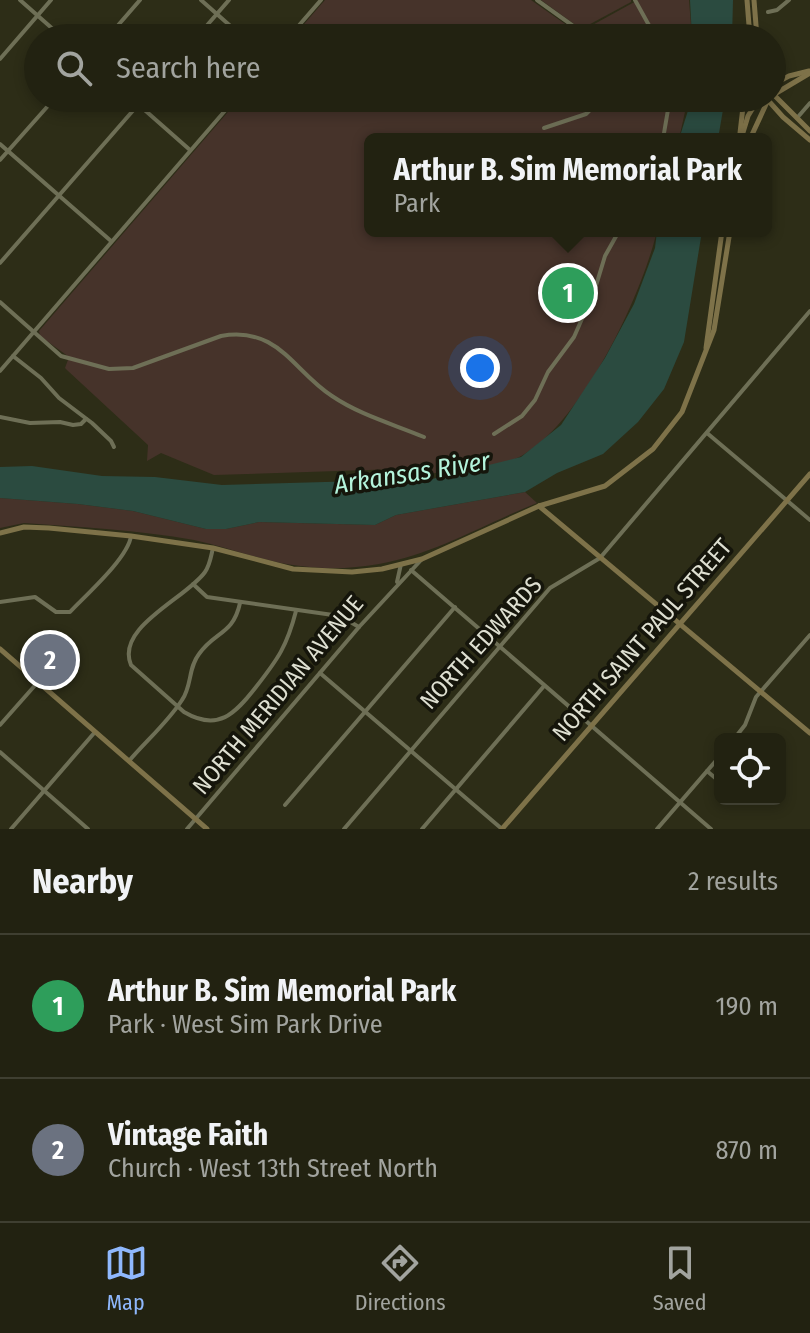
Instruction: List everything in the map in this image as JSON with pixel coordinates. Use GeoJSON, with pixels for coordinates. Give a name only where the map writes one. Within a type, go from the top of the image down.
{"type":"FeatureCollection","features":[{"type":"Feature","properties":{"kind":"main road"},"geometry":{"type":"LineString","coordinates":[[747,0],[749,24]]}},
{"type":"Feature","properties":{"kind":"main road"},"geometry":{"type":"LineString","coordinates":[[754,0],[756,24]]}},
{"type":"Feature","properties":{"kind":"main road"},"geometry":{"type":"LineString","coordinates":[[786,86],[810,73]]}},
{"type":"Feature","properties":{"kind":"main road"},"geometry":{"type":"LineString","coordinates":[[786,79],[810,73]]}},
{"type":"Feature","properties":{"kind":"main road"},"geometry":{"type":"LineString","coordinates":[[786,109],[810,131]]}},
{"type":"Feature","properties":{"kind":"main road"},"geometry":{"type":"LineString","coordinates":[[741,133],[743,112]]}},
{"type":"Feature","properties":{"kind":"main road"},"geometry":{"type":"LineString","coordinates":[[743,133],[750,112]]}},
{"type":"Feature","properties":{"kind":"main road"},"geometry":{"type":"LineString","coordinates":[[753,133],[763,112]]}},
{"type":"Feature","properties":{"kind":"main road"},"geometry":{"type":"LineString","coordinates":[[784,112],[810,140]]}},
{"type":"Feature","properties":{"kind":"main road"},"geometry":{"type":"LineString","coordinates":[[705,353],[721,237]]}},
{"type":"Feature","properties":{"kind":"main road"},"geometry":{"type":"LineString","coordinates":[[0,533],[24,527],[131,536],[213,548],[262,562],[313,571],[352,572],[422,559],[539,506],[605,486],[653,449],[682,412],[714,330],[729,237]]}},
{"type":"Feature","properties":{"kind":"main road","name":"NORTH SAINT PAUL STREET"},"geometry":{"type":"LineString","coordinates":[[502,829],[810,474]]}},
{"type":"Feature","properties":{"kind":"main road"},"geometry":{"type":"LineString","coordinates":[[539,506],[810,733]]}},
{"type":"Feature","properties":{"kind":"main road"},"geometry":{"type":"LineString","coordinates":[[0,649],[207,829]]}},
{"type":"Feature","properties":{"kind":"street"},"geometry":{"type":"LineString","coordinates":[[20,0],[47,24]]}},
{"type":"Feature","properties":{"kind":"street"},"geometry":{"type":"LineString","coordinates":[[31,24],[51,0]]}},
{"type":"Feature","properties":{"kind":"street"},"geometry":{"type":"LineString","coordinates":[[119,24],[140,0]]}},
{"type":"Feature","properties":{"kind":"street"},"geometry":{"type":"LineString","coordinates":[[201,0],[228,24]]}},
{"type":"Feature","properties":{"kind":"street"},"geometry":{"type":"LineString","coordinates":[[208,24],[229,0]]}},
{"type":"Feature","properties":{"kind":"street"},"geometry":{"type":"LineString","coordinates":[[300,24],[321,0]]}},
{"type":"Feature","properties":{"kind":"street"},"geometry":{"type":"LineString","coordinates":[[537,0],[570,24]]}},
{"type":"Feature","properties":{"kind":"street"},"geometry":{"type":"LineString","coordinates":[[635,0],[648,24]]}},
{"type":"Feature","properties":{"kind":"street"},"geometry":{"type":"LineString","coordinates":[[768,12],[777,10],[789,0]]}},
{"type":"Feature","properties":{"kind":"street"},"geometry":{"type":"LineString","coordinates":[[0,59],[24,32]]}},
{"type":"Feature","properties":{"kind":"street"},"geometry":{"type":"LineString","coordinates":[[797,118],[810,103]]}},
{"type":"Feature","properties":{"kind":"street"},"geometry":{"type":"LineString","coordinates":[[0,160],[43,112]]}},
{"type":"Feature","properties":{"kind":"street"},"geometry":{"type":"LineString","coordinates":[[0,263],[132,112]]}},
{"type":"Feature","properties":{"kind":"street"},"geometry":{"type":"LineString","coordinates":[[148,112],[190,150]]}},
{"type":"Feature","properties":{"kind":"street"},"geometry":{"type":"LineString","coordinates":[[0,371],[224,112]]}},
{"type":"Feature","properties":{"kind":"street"},"geometry":{"type":"LineString","coordinates":[[544,128],[588,112]]}},
{"type":"Feature","properties":{"kind":"street"},"geometry":{"type":"LineString","coordinates":[[664,133],[668,112]]}},
{"type":"Feature","properties":{"kind":"street"},"geometry":{"type":"LineString","coordinates":[[0,144],[111,241]]}},
{"type":"Feature","properties":{"kind":"street"},"geometry":{"type":"LineString","coordinates":[[494,434],[522,416],[535,400],[548,372],[574,337],[595,289],[605,256],[616,237]]}},
{"type":"Feature","properties":{"kind":"street"},"geometry":{"type":"LineString","coordinates":[[0,302],[61,356],[109,369],[133,368],[221,336],[257,338],[285,353],[333,397],[360,412],[424,437]]}},
{"type":"Feature","properties":{"kind":"street","name":"NORTH EDWARDS"},"geometry":{"type":"LineString","coordinates":[[344,829],[550,588],[600,558],[810,311]]}},
{"type":"Feature","properties":{"kind":"street"},"geometry":{"type":"LineString","coordinates":[[13,356],[111,441],[114,447]]}},
{"type":"Feature","properties":{"kind":"street"},"geometry":{"type":"LineString","coordinates":[[0,417],[30,423],[73,425],[81,424],[86,419]]}},
{"type":"Feature","properties":{"kind":"street"},"geometry":{"type":"LineString","coordinates":[[707,433],[810,520]]}},
{"type":"Feature","properties":{"kind":"street"},"geometry":{"type":"LineString","coordinates":[[0,602],[35,597],[56,612],[70,612],[130,544],[131,536]]}},
{"type":"Feature","properties":{"kind":"street"},"geometry":{"type":"LineString","coordinates":[[213,548],[208,568],[133,637],[127,653],[131,665],[177,707],[194,718],[211,721],[237,711],[285,648],[296,611]]}},
{"type":"Feature","properties":{"kind":"street","name":"NORTH MERIDIAN AVENUE"},"geometry":{"type":"LineString","coordinates":[[187,829],[396,584],[422,559]]}},
{"type":"Feature","properties":{"kind":"street","name":"NORTH MERIDIAN AVENUE"},"geometry":{"type":"LineString","coordinates":[[396,584],[401,564]]}},
{"type":"Feature","properties":{"kind":"street"},"geometry":{"type":"LineString","coordinates":[[411,570],[711,829]]}},
{"type":"Feature","properties":{"kind":"street"},"geometry":{"type":"LineString","coordinates":[[193,584],[207,597],[340,616],[359,627]]}},
{"type":"Feature","properties":{"kind":"street"},"geometry":{"type":"LineString","coordinates":[[129,761],[177,707],[186,694],[189,673],[195,660],[204,647],[230,628],[237,617],[240,603]]}},
{"type":"Feature","properties":{"kind":"street"},"geometry":{"type":"LineString","coordinates":[[285,805],[455,607]]}},
{"type":"Feature","properties":{"kind":"street"},"geometry":{"type":"LineString","coordinates":[[739,733],[760,692],[810,635]]}},
{"type":"Feature","properties":{"kind":"street"},"geometry":{"type":"LineString","coordinates":[[320,673],[502,829]]}},
{"type":"Feature","properties":{"kind":"street"},"geometry":{"type":"LineString","coordinates":[[0,725],[38,682]]}},
{"type":"Feature","properties":{"kind":"street"},"geometry":{"type":"LineString","coordinates":[[422,829],[544,686]]}},
{"type":"Feature","properties":{"kind":"street"},"geometry":{"type":"LineString","coordinates":[[11,829],[95,732]]}},
{"type":"Feature","properties":{"kind":"street"},"geometry":{"type":"LineString","coordinates":[[0,752],[88,829]]}},
{"type":"Feature","properties":{"kind":"street"},"geometry":{"type":"LineString","coordinates":[[657,829],[714,763]]}},
{"type":"Feature","properties":{"kind":"street"},"geometry":{"type":"LineString","coordinates":[[707,771],[714,777]]}},
{"type":"Feature","properties":{"kind":"shaded area"},"geometry":{"type":"Polygon","coordinates":[[[325,0],[531,0],[565,24],[304,24],[325,0]]]}},
{"type":"Feature","properties":{"kind":"shaded area"},"geometry":{"type":"Polygon","coordinates":[[[541,0],[631,0],[590,24],[574,24],[541,0]]]}},
{"type":"Feature","properties":{"kind":"shaded area"},"geometry":{"type":"Polygon","coordinates":[[[638,0],[689,0],[691,24],[594,24],[638,0]]]}},
{"type":"Feature","properties":{"kind":"shaded area"},"geometry":{"type":"Polygon","coordinates":[[[690,0],[733,0],[732,24],[691,24],[690,0]]]}},
{"type":"Feature","properties":{"kind":"shaded area"},"geometry":{"type":"Polygon","coordinates":[[[228,112],[685,112],[680,133],[364,133],[364,237],[655,237],[638,289],[588,386],[545,438],[523,455],[505,463],[452,468],[428,474],[398,469],[214,475],[161,453],[147,461],[148,445],[65,368],[69,357],[40,336],[39,331],[228,112]]]}},
{"type":"Feature","properties":{"kind":"shaded area"},"geometry":{"type":"Polygon","coordinates":[[[688,112],[723,112],[719,133],[681,133],[688,112]]]}},
{"type":"Feature","properties":{"kind":"shaded area"},"geometry":{"type":"Polygon","coordinates":[[[656,237],[701,237],[684,342],[664,389],[638,422],[603,454],[557,473],[525,492],[396,515],[375,525],[259,522],[226,529],[206,529],[133,511],[0,498],[0,467],[32,466],[102,476],[155,477],[222,485],[432,479],[521,457],[561,425],[605,358],[634,304],[656,237]]]}},
{"type":"Feature","properties":{"kind":"shaded area"},"geometry":{"type":"Polygon","coordinates":[[[525,492],[537,503],[420,553],[350,568],[292,565],[194,540],[109,529],[24,523],[0,528],[0,498],[133,511],[206,529],[226,529],[259,522],[375,525],[396,515],[525,492]]]}},
{"type":"Feature","properties":{"kind":"place","name":"Arthur B. Sim Memorial Park"},"geometry":{"type":"Point","coordinates":[568,293]}},
{"type":"Feature","properties":{"kind":"place","name":"Vintage Faith"},"geometry":{"type":"Point","coordinates":[50,660]}},
{"type":"Feature","properties":{"kind":"water label","name":"Arkansas River"},"geometry":{"type":"Point","coordinates":[412,473]}}]}
